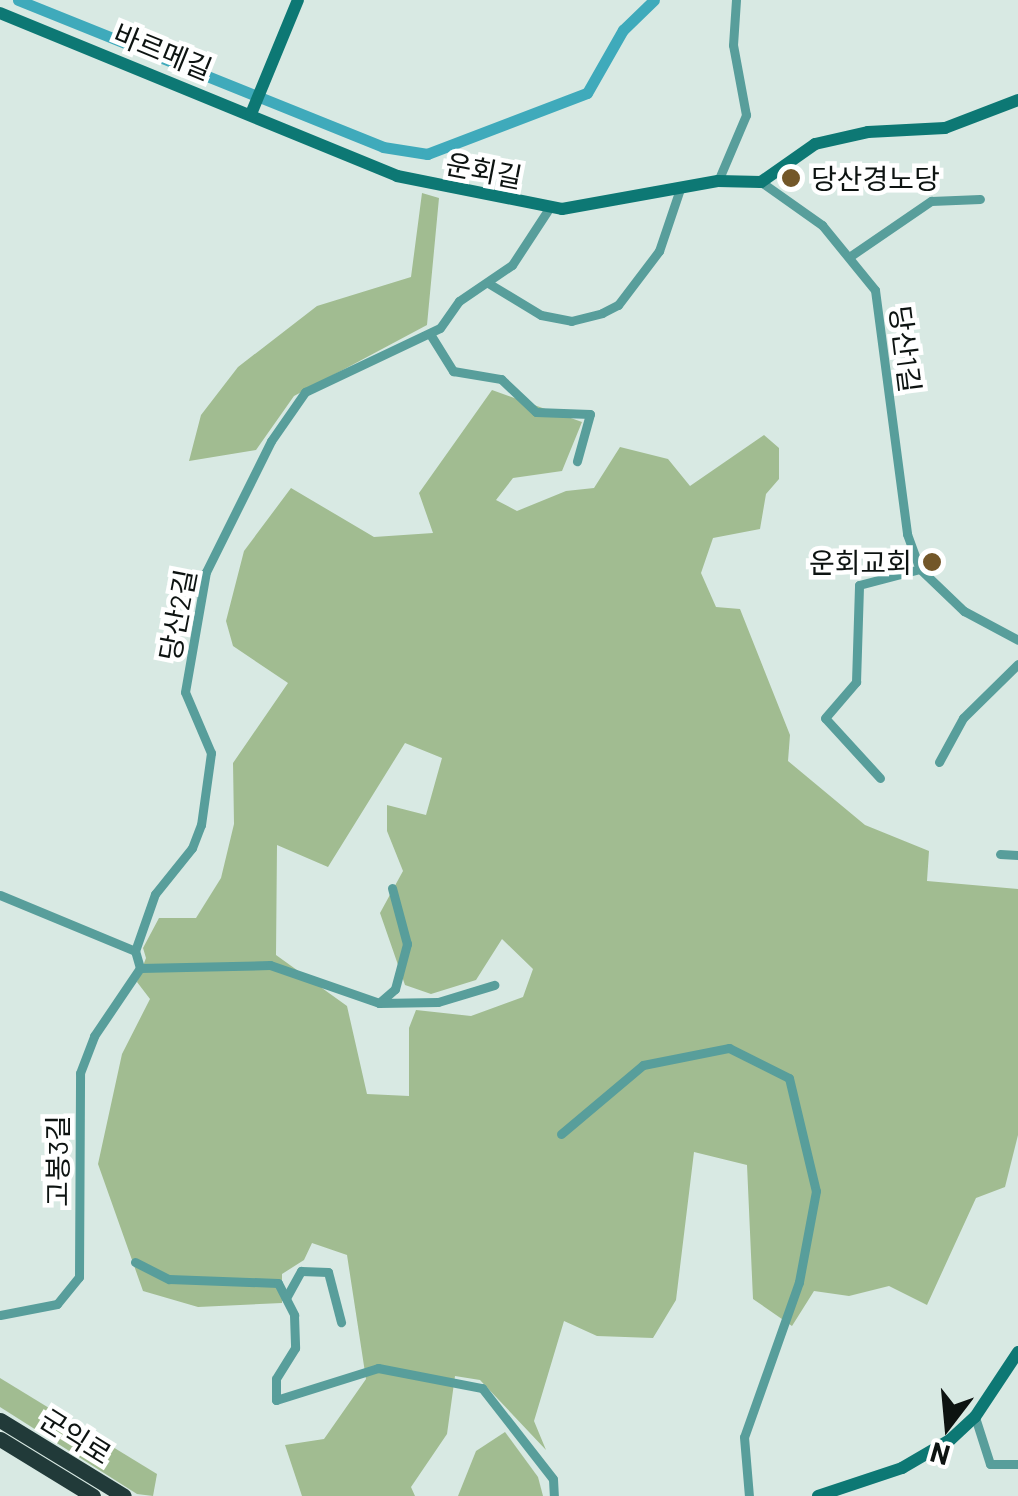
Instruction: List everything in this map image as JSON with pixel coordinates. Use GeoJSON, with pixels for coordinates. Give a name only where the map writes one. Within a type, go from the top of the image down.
{"type":"FeatureCollection","features":[{"type":"Feature","properties":{"kind":"highway","name":"군익로"},"geometry":{"type":"LineString","coordinates":[[0,1420],[124,1496]]}},
{"type":"Feature","properties":{"kind":"highway","name":"군익로"},"geometry":{"type":"LineString","coordinates":[[0,1438],[93,1496]]}},
{"type":"Feature","properties":{"kind":"street"},"geometry":{"type":"LineString","coordinates":[[253,110],[298,0]]}},
{"type":"Feature","properties":{"kind":"street"},"geometry":{"type":"LineString","coordinates":[[718,181],[746,115],[738,95],[736,0]]}},
{"type":"Feature","properties":{"kind":"street","name":"바르메길"},"geometry":{"type":"LineString","coordinates":[[0,13],[253,110]]}},
{"type":"Feature","properties":{"kind":"street"},"geometry":{"type":"LineString","coordinates":[[761,182],[815,144],[868,132],[959,125],[1018,100]]}},
{"type":"Feature","properties":{"kind":"street","name":"운회길"},"geometry":{"type":"LineString","coordinates":[[253,110],[397,176],[550,207],[591,208],[718,181],[761,182]]}},
{"type":"Feature","properties":{"kind":"street","name":"당산1길"},"geometry":{"type":"LineString","coordinates":[[761,182],[852,254],[870,277],[882,316],[902,496],[920,570]]}},
{"type":"Feature","properties":{"kind":"street"},"geometry":{"type":"LineString","coordinates":[[488,283],[541,315],[571,321],[602,314],[618,305],[659,252],[680,189]]}},
{"type":"Feature","properties":{"kind":"street"},"geometry":{"type":"LineString","coordinates":[[852,254],[931,202],[980,199]]}},
{"type":"Feature","properties":{"kind":"street","name":"당산2길"},"geometry":{"type":"LineString","coordinates":[[135,951],[156,894],[192,848],[201,825],[211,753],[185,692],[206,572],[271,441],[305,392],[430,334],[459,302],[512,265],[550,207]]}},
{"type":"Feature","properties":{"kind":"street"},"geometry":{"type":"LineString","coordinates":[[430,334],[453,371],[501,379],[536,412],[590,414],[578,461]]}},
{"type":"Feature","properties":{"kind":"street"},"geometry":{"type":"LineString","coordinates":[[880,778],[825,718],[856,682],[859,585],[920,570],[964,610],[1018,640]]}},
{"type":"Feature","properties":{"kind":"street"},"geometry":{"type":"LineString","coordinates":[[938,762],[963,718],[1018,664]]}},
{"type":"Feature","properties":{"kind":"street"},"geometry":{"type":"LineString","coordinates":[[1000,854],[1018,855]]}},
{"type":"Feature","properties":{"kind":"street"},"geometry":{"type":"LineString","coordinates":[[379,1003],[395,989],[407,944],[392,888]]}},
{"type":"Feature","properties":{"kind":"street"},"geometry":{"type":"LineString","coordinates":[[0,895],[135,951],[140,968],[270,965],[379,1003],[438,1002],[494,985]]}},
{"type":"Feature","properties":{"kind":"street","name":"고봉3길"},"geometry":{"type":"LineString","coordinates":[[0,1315],[56,1304],[79,1277],[80,1074],[94,1036],[140,968]]}},
{"type":"Feature","properties":{"kind":"street"},"geometry":{"type":"LineString","coordinates":[[561,1134],[643,1064],[729,1048],[789,1078],[816,1191],[799,1282],[744,1437],[749,1496]]}},
{"type":"Feature","properties":{"kind":"street"},"geometry":{"type":"LineString","coordinates":[[135,1262],[169,1279],[278,1283],[286,1298],[295,1348],[276,1378],[276,1400],[378,1368],[482,1388],[552,1479],[554,1496]]}},
{"type":"Feature","properties":{"kind":"street"},"geometry":{"type":"LineString","coordinates":[[286,1298],[301,1271],[328,1272],[341,1322]]}},
{"type":"Feature","properties":{"kind":"street"},"geometry":{"type":"LineString","coordinates":[[818,1496],[902,1468],[975,1417],[1018,1352]]}},
{"type":"Feature","properties":{"kind":"street"},"geometry":{"type":"LineString","coordinates":[[975,1417],[990,1464],[1018,1464]]}},
{"type":"Feature","properties":{"kind":"green space"},"geometry":{"type":"Polygon","coordinates":[[[422,193],[439,198],[427,325],[294,396],[256,450],[189,461],[201,415],[238,367],[317,306],[411,277],[422,193]]]}},
{"type":"Feature","properties":{"kind":"green space"},"geometry":{"type":"Polygon","coordinates":[[[492,390],[582,422],[562,471],[513,478],[496,500],[517,511],[566,491],[594,488],[620,447],[668,459],[690,486],[764,435],[779,448],[779,479],[766,494],[760,529],[713,538],[701,573],[716,607],[740,609],[790,735],[788,761],[865,825],[929,851],[927,881],[1018,889],[1018,1135],[1005,1187],[976,1198],[927,1305],[889,1286],[849,1296],[814,1291],[792,1326],[753,1299],[747,1165],[694,1152],[676,1300],[653,1338],[597,1336],[564,1321],[534,1421],[546,1450],[480,1380],[455,1376],[447,1434],[411,1487],[415,1496],[302,1496],[285,1445],[324,1439],[366,1379],[347,1255],[312,1243],[304,1260],[282,1274],[282,1303],[198,1307],[143,1291],[98,1164],[122,1054],[150,999],[137,982],[146,958],[143,948],[159,918],[196,918],[221,878],[234,824],[233,763],[288,683],[233,646],[226,621],[244,551],[291,488],[374,537],[433,533],[419,493],[492,390]],[[405,743],[328,867],[277,845],[276,955],[347,1006],[367,1094],[409,1096],[409,1028],[416,1010],[471,1016],[523,997],[533,969],[502,939],[476,980],[431,994],[405,985],[380,913],[403,871],[387,831],[387,805],[426,815],[442,758],[405,743]]]}},
{"type":"Feature","properties":{"kind":"green space"},"geometry":{"type":"Polygon","coordinates":[[[0,1378],[157,1474],[153,1496],[137,1494],[0,1407],[0,1378]]]}},
{"type":"Feature","properties":{"kind":"green space"},"geometry":{"type":"Polygon","coordinates":[[[505,1432],[538,1477],[543,1496],[458,1496],[476,1451],[505,1432]]]}},
{"type":"Feature","properties":{"kind":"waterway"},"geometry":{"type":"LineString","coordinates":[[18,0],[383,147],[427,154],[587,93],[623,30],[654,0]]}},
{"type":"Feature","properties":{"kind":"place","name":"당산경노당"},"geometry":{"type":"Point","coordinates":[791,178]}},
{"type":"Feature","properties":{"kind":"place","name":"운회교회"},"geometry":{"type":"Point","coordinates":[932,562]}}]}
